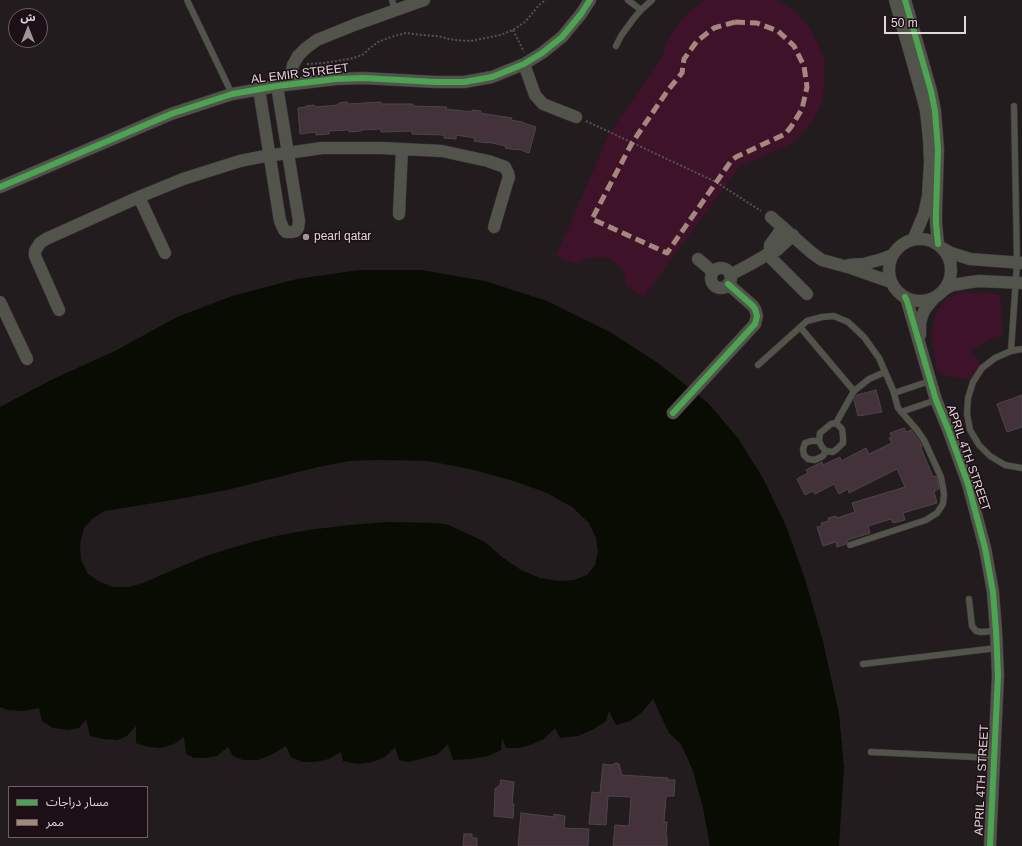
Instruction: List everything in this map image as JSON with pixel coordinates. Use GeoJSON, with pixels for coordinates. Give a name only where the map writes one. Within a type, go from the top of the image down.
{"type":"FeatureCollection","features":[{"type":"Feature","properties":{"kind":"street","name":"AL EMIR STREET"},"geometry":{"type":"LineString","coordinates":[[283,85],[298,56],[317,40],[354,25],[394,5],[424,0]]}},
{"type":"Feature","properties":{"kind":"street","name":"AL EMIR STREET"},"geometry":{"type":"LineString","coordinates":[[0,187],[171,114],[232,94],[283,85],[336,79],[363,78],[464,82],[492,77],[526,63],[542,53],[562,37],[581,14],[590,0]]}},
{"type":"Feature","properties":{"kind":"street"},"geometry":{"type":"LineString","coordinates":[[901,2],[926,111],[929,139],[934,162],[936,223],[940,246],[949,258],[951,271],[945,289],[940,294],[928,300],[912,300],[905,297],[894,288],[891,282],[889,263],[893,255],[901,245],[913,240],[926,240],[940,246],[960,256],[980,260],[1019,263]]}},
{"type":"Feature","properties":{"kind":"street"},"geometry":{"type":"LineString","coordinates":[[526,63],[536,95],[543,104],[576,117]]}},
{"type":"Feature","properties":{"kind":"street"},"geometry":{"type":"LineString","coordinates":[[259,89],[280,222],[286,232],[292,232],[296,231],[298,228],[299,221],[288,153],[283,85]]}},
{"type":"Feature","properties":{"kind":"street"},"geometry":{"type":"LineString","coordinates":[[59,310],[35,256],[37,247],[40,243],[139,197],[182,179],[240,161],[328,148],[381,148],[442,151],[488,161],[505,167],[509,177],[494,227]]}},
{"type":"Feature","properties":{"kind":"street"},"geometry":{"type":"LineString","coordinates":[[398,214],[402,149]]}},
{"type":"Feature","properties":{"kind":"street"},"geometry":{"type":"LineString","coordinates":[[913,240],[921,223],[926,205],[934,162]]}},
{"type":"Feature","properties":{"kind":"street"},"geometry":{"type":"LineString","coordinates":[[139,197],[165,253]]}},
{"type":"Feature","properties":{"kind":"street"},"geometry":{"type":"LineString","coordinates":[[771,217],[822,260],[865,272],[891,282]]}},
{"type":"Feature","properties":{"kind":"street"},"geometry":{"type":"LineString","coordinates":[[783,227],[770,245],[769,254],[807,294]]}},
{"type":"Feature","properties":{"kind":"street"},"geometry":{"type":"LineString","coordinates":[[729,279],[749,265],[778,249],[793,235]]}},
{"type":"Feature","properties":{"kind":"street"},"geometry":{"type":"LineString","coordinates":[[836,264],[864,264],[893,255]]}},
{"type":"Feature","properties":{"kind":"street"},"geometry":{"type":"LineString","coordinates":[[673,412],[755,324],[757,316],[753,306],[729,279],[726,269],[719,268],[713,272],[698,259]]}},
{"type":"Feature","properties":{"kind":"street"},"geometry":{"type":"LineString","coordinates":[[979,281],[980,260]]}},
{"type":"Feature","properties":{"kind":"street"},"geometry":{"type":"LineString","coordinates":[[945,289],[962,283],[979,281],[1019,283]]}},
{"type":"Feature","properties":{"kind":"street","name":"APRIL 4TH STREET"},"geometry":{"type":"LineString","coordinates":[[905,297],[908,301],[936,400],[968,484],[985,548],[992,592],[998,675],[990,846]]}},
{"type":"Feature","properties":{"kind":"street","name":"APRIL 4TH STREET"},"geometry":{"type":"LineString","coordinates":[[921,346],[920,331],[922,316],[925,309],[935,297]]}},
{"type":"Feature","properties":{"kind":"street"},"geometry":{"type":"LineString","coordinates":[[0,302],[26,359]]}},
{"type":"Feature","properties":{"kind":"lane"},"geometry":{"type":"LineString","coordinates":[[187,0],[232,94]]}},
{"type":"Feature","properties":{"kind":"lane"},"geometry":{"type":"LineString","coordinates":[[628,0],[641,10]]}},
{"type":"Feature","properties":{"kind":"lane"},"geometry":{"type":"LineString","coordinates":[[616,46],[627,27],[641,10],[652,0]]}},
{"type":"Feature","properties":{"kind":"lane"},"geometry":{"type":"LineString","coordinates":[[1011,351],[1019,283],[1014,106]]}},
{"type":"Feature","properties":{"kind":"lane"},"geometry":{"type":"LineString","coordinates":[[758,364],[806,321],[822,316],[834,316],[848,322],[864,337],[879,358],[894,393],[896,404],[924,440],[941,478],[944,494],[943,504],[937,513],[926,520],[850,545]]}},
{"type":"Feature","properties":{"kind":"lane"},"geometry":{"type":"LineString","coordinates":[[800,327],[854,391]]}},
{"type":"Feature","properties":{"kind":"lane"},"geometry":{"type":"LineString","coordinates":[[1022,350],[1011,351],[995,358],[982,368],[973,382],[968,398],[967,414],[970,430],[979,445],[990,456],[1005,464],[1022,468]]}},
{"type":"Feature","properties":{"kind":"lane"},"geometry":{"type":"LineString","coordinates":[[836,424],[854,391],[869,379],[885,372]]}},
{"type":"Feature","properties":{"kind":"lane"},"geometry":{"type":"LineString","coordinates":[[894,393],[930,381]]}},
{"type":"Feature","properties":{"kind":"lane"},"geometry":{"type":"LineString","coordinates":[[901,412],[936,400]]}},
{"type":"Feature","properties":{"kind":"lane"},"geometry":{"type":"LineString","coordinates":[[831,424],[836,424],[842,430],[844,436],[843,443],[833,452],[826,451],[819,441],[820,433],[831,424]]}},
{"type":"Feature","properties":{"kind":"lane"},"geometry":{"type":"LineString","coordinates":[[819,441],[805,443],[803,449],[804,455],[808,459],[815,460],[823,456],[826,451]]}},
{"type":"Feature","properties":{"kind":"lane"},"geometry":{"type":"LineString","coordinates":[[969,599],[972,626],[976,631],[996,631]]}},
{"type":"Feature","properties":{"kind":"lane"},"geometry":{"type":"LineString","coordinates":[[863,664],[997,648]]}},
{"type":"Feature","properties":{"kind":"lane"},"geometry":{"type":"LineString","coordinates":[[871,752],[994,758]]}},
{"type":"Feature","properties":{"kind":"path"},"geometry":{"type":"LineString","coordinates":[[293,65],[324,63],[354,58],[364,54],[378,42],[406,33],[471,41],[500,35],[513,30],[525,22],[540,4],[546,0]]}},
{"type":"Feature","properties":{"kind":"path"},"geometry":{"type":"LineString","coordinates":[[513,30],[526,63]]}},
{"type":"Feature","properties":{"kind":"path"},"geometry":{"type":"LineString","coordinates":[[576,117],[716,182],[771,217]]}},
{"type":"Feature","properties":{"kind":"shaded area"},"geometry":{"type":"Polygon","coordinates":[[[707,0],[776,0],[795,11],[809,27],[824,59],[825,81],[822,102],[814,119],[802,134],[791,144],[740,166],[644,297],[626,286],[624,273],[618,264],[609,259],[597,257],[588,258],[575,264],[556,256],[609,134],[662,57],[665,46],[673,31],[685,15],[700,3],[707,0]]]}},
{"type":"Feature","properties":{"kind":"shaded area"},"geometry":{"type":"Polygon","coordinates":[[[359,270],[421,270],[485,281],[547,301],[610,332],[658,363],[708,403],[738,438],[764,480],[786,526],[805,579],[823,641],[839,714],[844,767],[839,846],[710,846],[703,808],[693,771],[681,744],[669,733],[653,699],[641,713],[630,721],[616,725],[609,711],[606,721],[594,729],[578,736],[560,738],[555,728],[544,739],[519,748],[506,748],[502,738],[501,750],[488,756],[453,760],[448,744],[438,754],[408,762],[399,760],[395,747],[385,757],[372,762],[358,764],[343,761],[341,752],[329,759],[315,762],[302,762],[291,757],[286,746],[273,754],[258,760],[243,760],[233,756],[228,747],[217,756],[194,758],[186,754],[184,737],[174,744],[161,748],[148,747],[136,743],[136,726],[127,736],[117,740],[103,739],[90,736],[86,719],[79,728],[68,730],[53,728],[42,721],[39,708],[24,711],[8,710],[0,707],[0,407],[51,380],[115,351],[177,317],[232,296],[297,279],[359,270]],[[349,461],[318,467],[227,490],[104,511],[92,519],[84,528],[80,544],[81,560],[88,574],[100,582],[113,587],[129,587],[143,583],[206,556],[271,537],[308,530],[387,522],[437,523],[449,525],[485,542],[502,557],[521,570],[540,578],[560,581],[574,580],[587,575],[595,565],[598,552],[596,538],[589,523],[572,507],[547,493],[514,481],[470,469],[428,461],[349,461]]]}},
{"type":"Feature","properties":{"kind":"shaded area"},"geometry":{"type":"Polygon","coordinates":[[[962,292],[990,293],[1000,295],[1003,335],[981,344],[971,351],[982,365],[971,380],[942,375],[937,371],[931,336],[936,313],[947,298],[962,292]]]}},
{"type":"Feature","properties":{"kind":"building"},"geometry":{"type":"Polygon","coordinates":[[[347,102],[347,104],[381,102],[381,104],[413,104],[413,106],[447,107],[446,109],[472,112],[472,110],[481,111],[480,113],[512,118],[511,120],[523,122],[536,127],[529,153],[518,149],[505,148],[506,146],[474,141],[475,138],[456,135],[456,139],[444,138],[444,135],[412,134],[412,131],[381,132],[381,129],[349,132],[349,130],[329,131],[329,134],[316,135],[316,132],[300,134],[298,108],[314,105],[315,107],[339,105],[339,103],[347,102]]]}},
{"type":"Feature","properties":{"kind":"building"},"geometry":{"type":"Polygon","coordinates":[[[876,390],[882,412],[858,416],[854,400],[857,395],[876,390]]]}},
{"type":"Feature","properties":{"kind":"building"},"geometry":{"type":"Polygon","coordinates":[[[1022,395],[1022,427],[1007,432],[997,404],[1022,395]]]}},
{"type":"Feature","properties":{"kind":"building"},"geometry":{"type":"Polygon","coordinates":[[[904,428],[906,432],[911,430],[920,442],[933,477],[936,476],[937,478],[939,489],[934,491],[937,503],[903,513],[905,520],[893,523],[891,519],[868,526],[870,533],[848,540],[846,544],[837,547],[836,542],[823,546],[817,527],[822,526],[821,523],[829,521],[828,518],[836,516],[837,518],[855,512],[852,503],[905,487],[897,469],[849,493],[848,489],[839,494],[834,484],[815,494],[813,491],[805,495],[797,479],[808,473],[806,470],[822,462],[823,465],[840,457],[841,461],[866,448],[869,454],[892,443],[889,438],[892,438],[890,433],[904,428]]]}},
{"type":"Feature","properties":{"kind":"building"},"geometry":{"type":"Polygon","coordinates":[[[616,763],[619,764],[622,775],[668,778],[667,780],[675,780],[674,796],[666,796],[664,822],[667,822],[667,846],[613,846],[615,825],[629,826],[631,797],[608,796],[606,825],[589,824],[592,792],[600,793],[603,764],[612,765],[616,763]]]}},
{"type":"Feature","properties":{"kind":"building"},"geometry":{"type":"Polygon","coordinates":[[[501,780],[514,782],[512,804],[514,804],[513,818],[494,816],[495,789],[500,785],[501,780]]]}},
{"type":"Feature","properties":{"kind":"building"},"geometry":{"type":"Polygon","coordinates":[[[521,813],[554,817],[554,814],[565,816],[564,828],[589,829],[588,846],[518,846],[521,813]]]}},
{"type":"Feature","properties":{"kind":"building"},"geometry":{"type":"Polygon","coordinates":[[[464,834],[472,834],[472,838],[477,838],[477,846],[463,846],[464,834]]]}},
{"type":"Feature","properties":{"kind":"marked path"},"geometry":{"type":"LineString","coordinates":[[735,22],[757,23],[778,31],[794,46],[804,66],[807,87],[802,109],[791,127],[785,134],[736,157],[731,161],[667,253],[592,219],[632,143],[668,90],[682,73],[684,59],[697,41],[714,28],[735,22]]}},
{"type":"Feature","properties":{"kind":"cycle path"},"geometry":{"type":"LineString","coordinates":[[0,187],[171,114],[232,94],[277,86],[336,79],[363,78],[464,82],[492,77],[524,64],[542,53],[562,37],[581,14],[590,0]]}},
{"type":"Feature","properties":{"kind":"cycle path"},"geometry":{"type":"LineString","coordinates":[[905,0],[931,91],[935,111],[938,149],[936,213],[938,244]]}},
{"type":"Feature","properties":{"kind":"cycle path"},"geometry":{"type":"LineString","coordinates":[[673,413],[755,324],[757,316],[753,306],[728,284]]}},
{"type":"Feature","properties":{"kind":"cycle path"},"geometry":{"type":"LineString","coordinates":[[905,297],[936,400],[968,484],[985,548],[993,592],[998,675],[990,846]]}},
{"type":"Feature","properties":{"kind":"place","name":"pearl qatar"},"geometry":{"type":"Point","coordinates":[306,237]}}]}
